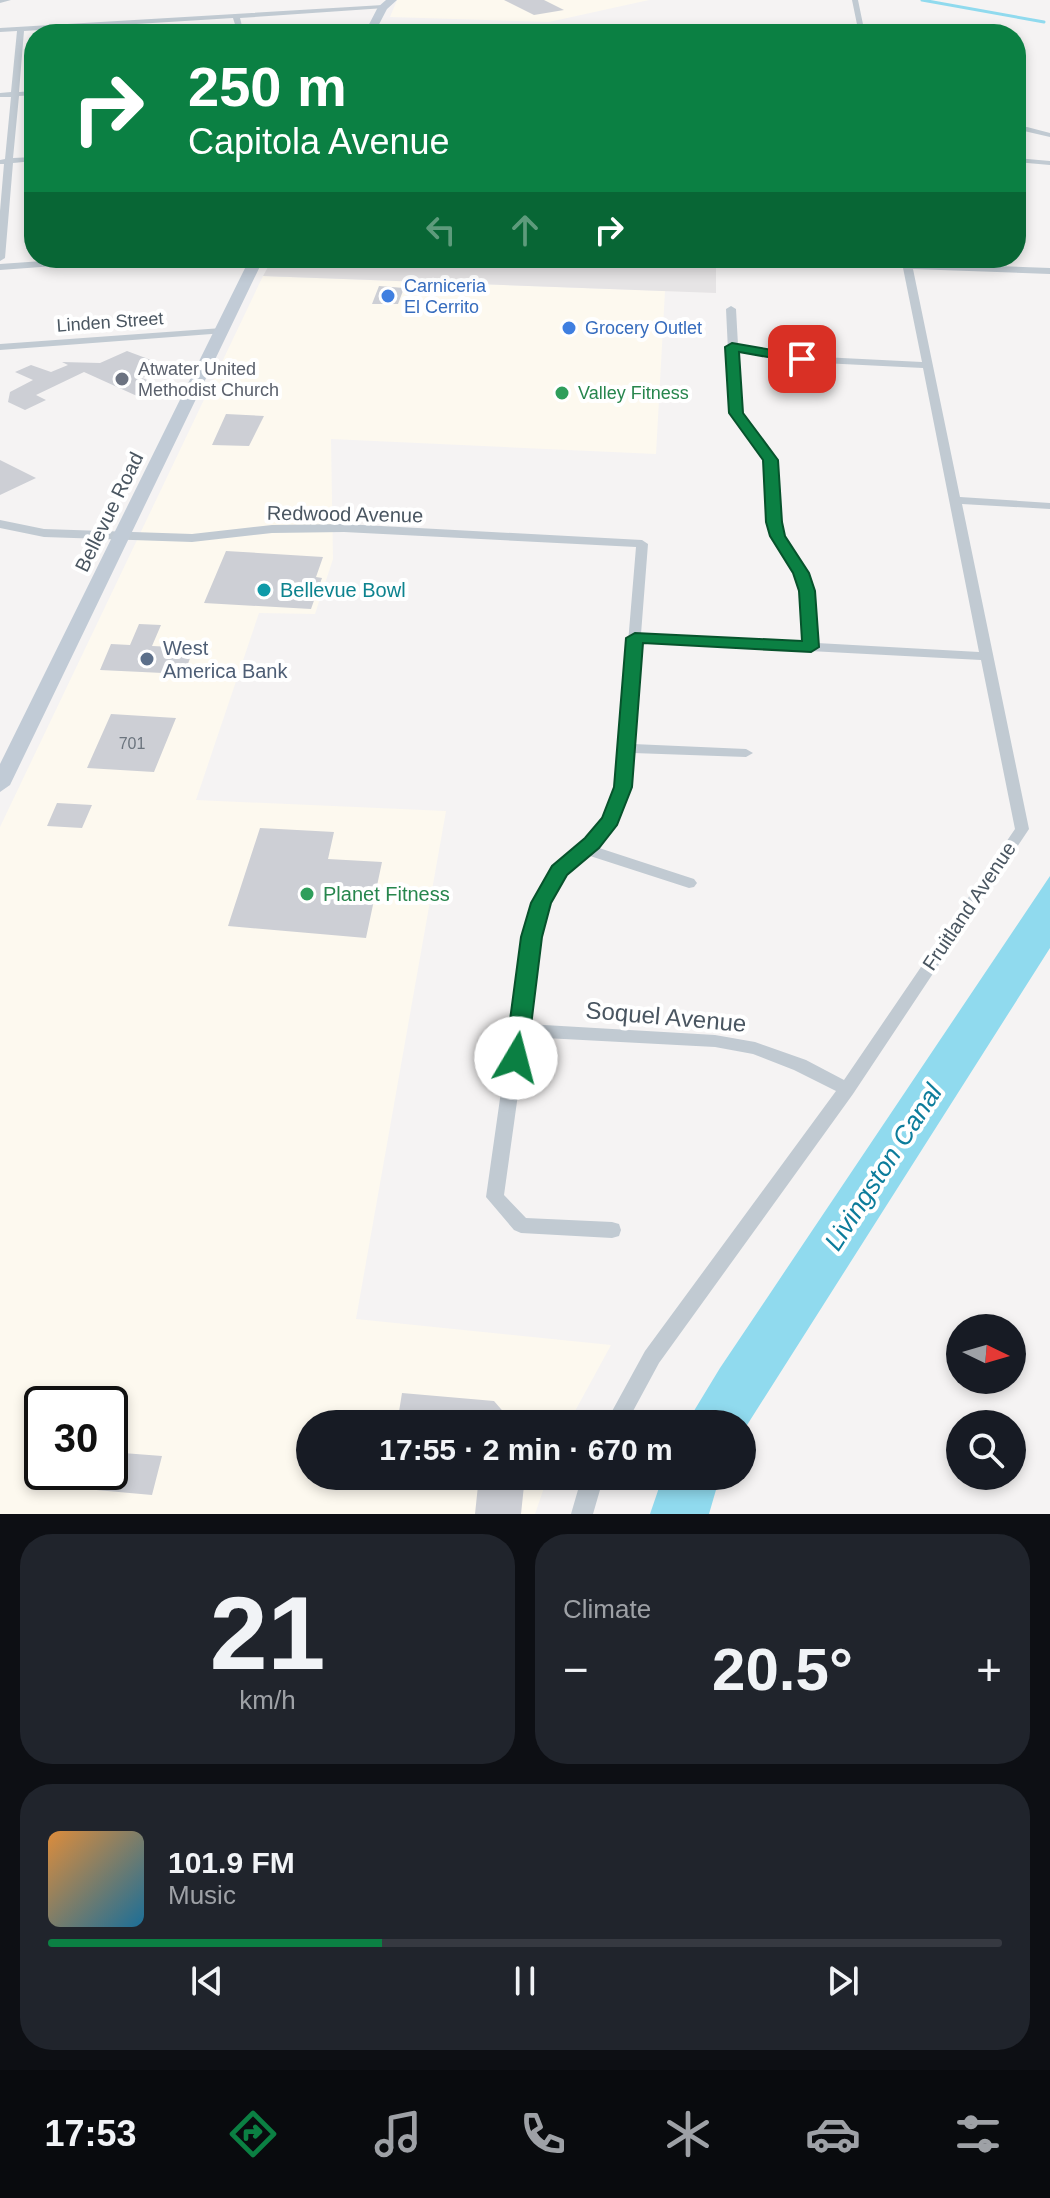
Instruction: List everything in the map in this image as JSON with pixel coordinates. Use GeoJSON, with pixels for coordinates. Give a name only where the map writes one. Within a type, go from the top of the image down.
{"type":"FeatureCollection","features":[{"type":"Feature","properties":{"kind":"main road"},"geometry":{"type":"LineString","coordinates":[[374,24],[384,2]]}},
{"type":"Feature","properties":{"kind":"main road","name":"Bellevue Road"},"geometry":{"type":"LineString","coordinates":[[0,785],[252,268]]}},
{"type":"Feature","properties":{"kind":"street"},"geometry":{"type":"LineString","coordinates":[[0,1],[8,0]]}},
{"type":"Feature","properties":{"kind":"street"},"geometry":{"type":"LineString","coordinates":[[855,0],[860,24]]}},
{"type":"Feature","properties":{"kind":"street"},"geometry":{"type":"LineString","coordinates":[[94,24],[384,2]]}},
{"type":"Feature","properties":{"kind":"street"},"geometry":{"type":"LineString","coordinates":[[236,15],[238,24]]}},
{"type":"Feature","properties":{"kind":"street"},"geometry":{"type":"LineString","coordinates":[[0,258],[4,161],[16,94],[21,28]]}},
{"type":"Feature","properties":{"kind":"street"},"geometry":{"type":"LineString","coordinates":[[0,30],[24,28]]}},
{"type":"Feature","properties":{"kind":"street"},"geometry":{"type":"LineString","coordinates":[[0,95],[24,94]]}},
{"type":"Feature","properties":{"kind":"street"},"geometry":{"type":"LineString","coordinates":[[1027,129],[1050,135]]}},
{"type":"Feature","properties":{"kind":"street"},"geometry":{"type":"LineString","coordinates":[[4,161],[24,160]]}},
{"type":"Feature","properties":{"kind":"street"},"geometry":{"type":"LineString","coordinates":[[1026,161],[1050,163]]}},
{"type":"Feature","properties":{"kind":"street"},"geometry":{"type":"LineString","coordinates":[[0,267],[24,265]]}},
{"type":"Feature","properties":{"kind":"street","name":"Fruitland Avenue"},"geometry":{"type":"LineString","coordinates":[[623,1410],[652,1357],[847,1089],[1022,829],[907,268]]}},
{"type":"Feature","properties":{"kind":"street"},"geometry":{"type":"LineString","coordinates":[[1002,268],[1050,271]]}},
{"type":"Feature","properties":{"kind":"street"},"geometry":{"type":"LineString","coordinates":[[731,309],[736,413],[770,460],[774,522],[778,536],[801,573],[807,591],[811,647]]}},
{"type":"Feature","properties":{"kind":"street","name":"Linden Street"},"geometry":{"type":"LineString","coordinates":[[0,347],[222,331]]}},
{"type":"Feature","properties":{"kind":"street"},"geometry":{"type":"LineString","coordinates":[[732,347],[802,359],[927,365]]}},
{"type":"Feature","properties":{"kind":"street"},"geometry":{"type":"LineString","coordinates":[[955,500],[1050,506]]}},
{"type":"Feature","properties":{"kind":"street","name":"Redwood Avenue"},"geometry":{"type":"LineString","coordinates":[[0,524],[44,533],[122,536],[192,538],[272,529],[344,528],[642,544],[635,638]]}},
{"type":"Feature","properties":{"kind":"street"},"geometry":{"type":"LineString","coordinates":[[612,1230],[521,1225],[495,1197],[531,937],[541,903],[559,871],[585,849],[611,820],[623,787],[635,638],[987,656]]}},
{"type":"Feature","properties":{"kind":"street"},"geometry":{"type":"LineString","coordinates":[[627,748],[746,753]]}},
{"type":"Feature","properties":{"kind":"street"},"geometry":{"type":"LineString","coordinates":[[585,849],[689,883]]}},
{"type":"Feature","properties":{"kind":"street","name":"Soquel Avenue"},"geometry":{"type":"LineString","coordinates":[[520,1030],[715,1041],[755,1048],[800,1065],[847,1089]]}},
{"type":"Feature","properties":{"kind":"street"},"geometry":{"type":"LineString","coordinates":[[582,1514],[589,1490]]}},
{"type":"Feature","properties":{"kind":"shaded area"},"geometry":{"type":"Polygon","coordinates":[[[397,0],[649,0],[549,22],[390,17],[397,0]]]}},
{"type":"Feature","properties":{"kind":"shaded area"},"geometry":{"type":"Polygon","coordinates":[[[267,268],[716,268],[716,293],[263,276],[267,268]]]}},
{"type":"Feature","properties":{"kind":"shaded area"},"geometry":{"type":"Polygon","coordinates":[[[263,276],[665,291],[656,454],[331,439],[333,559],[315,614],[259,613],[196,800],[446,811],[356,1319],[611,1345],[576,1410],[296,1410],[296,1490],[543,1490],[535,1514],[0,1514],[0,827],[263,276]]]}},
{"type":"Feature","properties":{"kind":"water","name":"Livingston Canal"},"geometry":{"type":"Polygon","coordinates":[[[1050,876],[1050,948],[756,1411],[694,1410],[1050,876]]]}},
{"type":"Feature","properties":{"kind":"water"},"geometry":{"type":"Polygon","coordinates":[[[658,1490],[716,1490],[709,1514],[650,1514],[658,1490]]]}},
{"type":"Feature","properties":{"kind":"building"},"geometry":{"type":"Polygon","coordinates":[[[504,0],[544,0],[564,10],[534,15],[504,0]]]}},
{"type":"Feature","properties":{"kind":"building","name":"Carniceria El Cerrito"},"geometry":{"type":"Polygon","coordinates":[[[379,286],[404,288],[398,304],[372,304],[379,286]]]}},
{"type":"Feature","properties":{"kind":"building","name":"Atwater United Methodist Church"},"geometry":{"type":"Polygon","coordinates":[[[127,351],[167,366],[142,378],[160,385],[137,396],[84,372],[36,395],[46,400],[25,410],[8,402],[10,392],[33,380],[15,372],[31,365],[51,372],[68,365],[62,362],[100,363],[127,351]]]}},
{"type":"Feature","properties":{"kind":"building"},"geometry":{"type":"Polygon","coordinates":[[[226,414],[264,416],[249,446],[212,445],[226,414]]]}},
{"type":"Feature","properties":{"kind":"building"},"geometry":{"type":"Polygon","coordinates":[[[0,460],[36,478],[0,495],[0,460]]]}},
{"type":"Feature","properties":{"kind":"building","name":"Bellevue Bowl"},"geometry":{"type":"Polygon","coordinates":[[[226,551],[323,557],[316,577],[322,578],[311,609],[204,603],[226,551]]]}},
{"type":"Feature","properties":{"kind":"building","name":"West America Bank"},"geometry":{"type":"Polygon","coordinates":[[[139,624],[161,625],[152,646],[194,648],[184,674],[100,670],[111,644],[130,645],[139,624]]]}},
{"type":"Feature","properties":{"kind":"building"},"geometry":{"type":"Polygon","coordinates":[[[111,714],[176,718],[154,772],[87,768],[111,714]]]}},
{"type":"Feature","properties":{"kind":"building"},"geometry":{"type":"Polygon","coordinates":[[[57,803],[92,805],[82,828],[47,826],[57,803]]]}},
{"type":"Feature","properties":{"kind":"building","name":"Planet Fitness"},"geometry":{"type":"Polygon","coordinates":[[[260,828],[334,832],[328,859],[382,862],[366,938],[228,926],[260,828]]]}},
{"type":"Feature","properties":{"kind":"building"},"geometry":{"type":"Polygon","coordinates":[[[402,1393],[494,1401],[502,1410],[399,1410],[402,1393]]]}},
{"type":"Feature","properties":{"kind":"building"},"geometry":{"type":"Polygon","coordinates":[[[128,1453],[162,1456],[152,1495],[96,1490],[128,1490],[128,1453]]]}},
{"type":"Feature","properties":{"kind":"building"},"geometry":{"type":"Polygon","coordinates":[[[478,1490],[524,1490],[521,1514],[475,1514],[478,1490]]]}},
{"type":"Feature","properties":{"kind":"waterway"},"geometry":{"type":"LineString","coordinates":[[922,0],[1044,22]]}},
{"type":"Feature","properties":{"kind":"place","name":"Carniceria El Cerrito"},"geometry":{"type":"Point","coordinates":[388,296]}},
{"type":"Feature","properties":{"kind":"place","name":"Grocery Outlet"},"geometry":{"type":"Point","coordinates":[569,328]}},
{"type":"Feature","properties":{"kind":"place","name":"Atwater United Methodist Church"},"geometry":{"type":"Point","coordinates":[122,379]}},
{"type":"Feature","properties":{"kind":"place","name":"Valley Fitness"},"geometry":{"type":"Point","coordinates":[562,393]}},
{"type":"Feature","properties":{"kind":"place","name":"Bellevue Bowl"},"geometry":{"type":"Point","coordinates":[264,590]}},
{"type":"Feature","properties":{"kind":"place","name":"West America Bank"},"geometry":{"type":"Point","coordinates":[147,659]}},
{"type":"Feature","properties":{"kind":"place","name":"Planet Fitness"},"geometry":{"type":"Point","coordinates":[307,894]}},
{"type":"Feature","properties":{"kind":"route"},"geometry":{"type":"LineString","coordinates":[[516,1058],[531,937],[541,903],[559,871],[592,843],[611,820],[623,787],[635,638],[811,647],[807,591],[801,573],[778,536],[774,522],[770,460],[736,413],[732,347],[802,359]]}}]}
